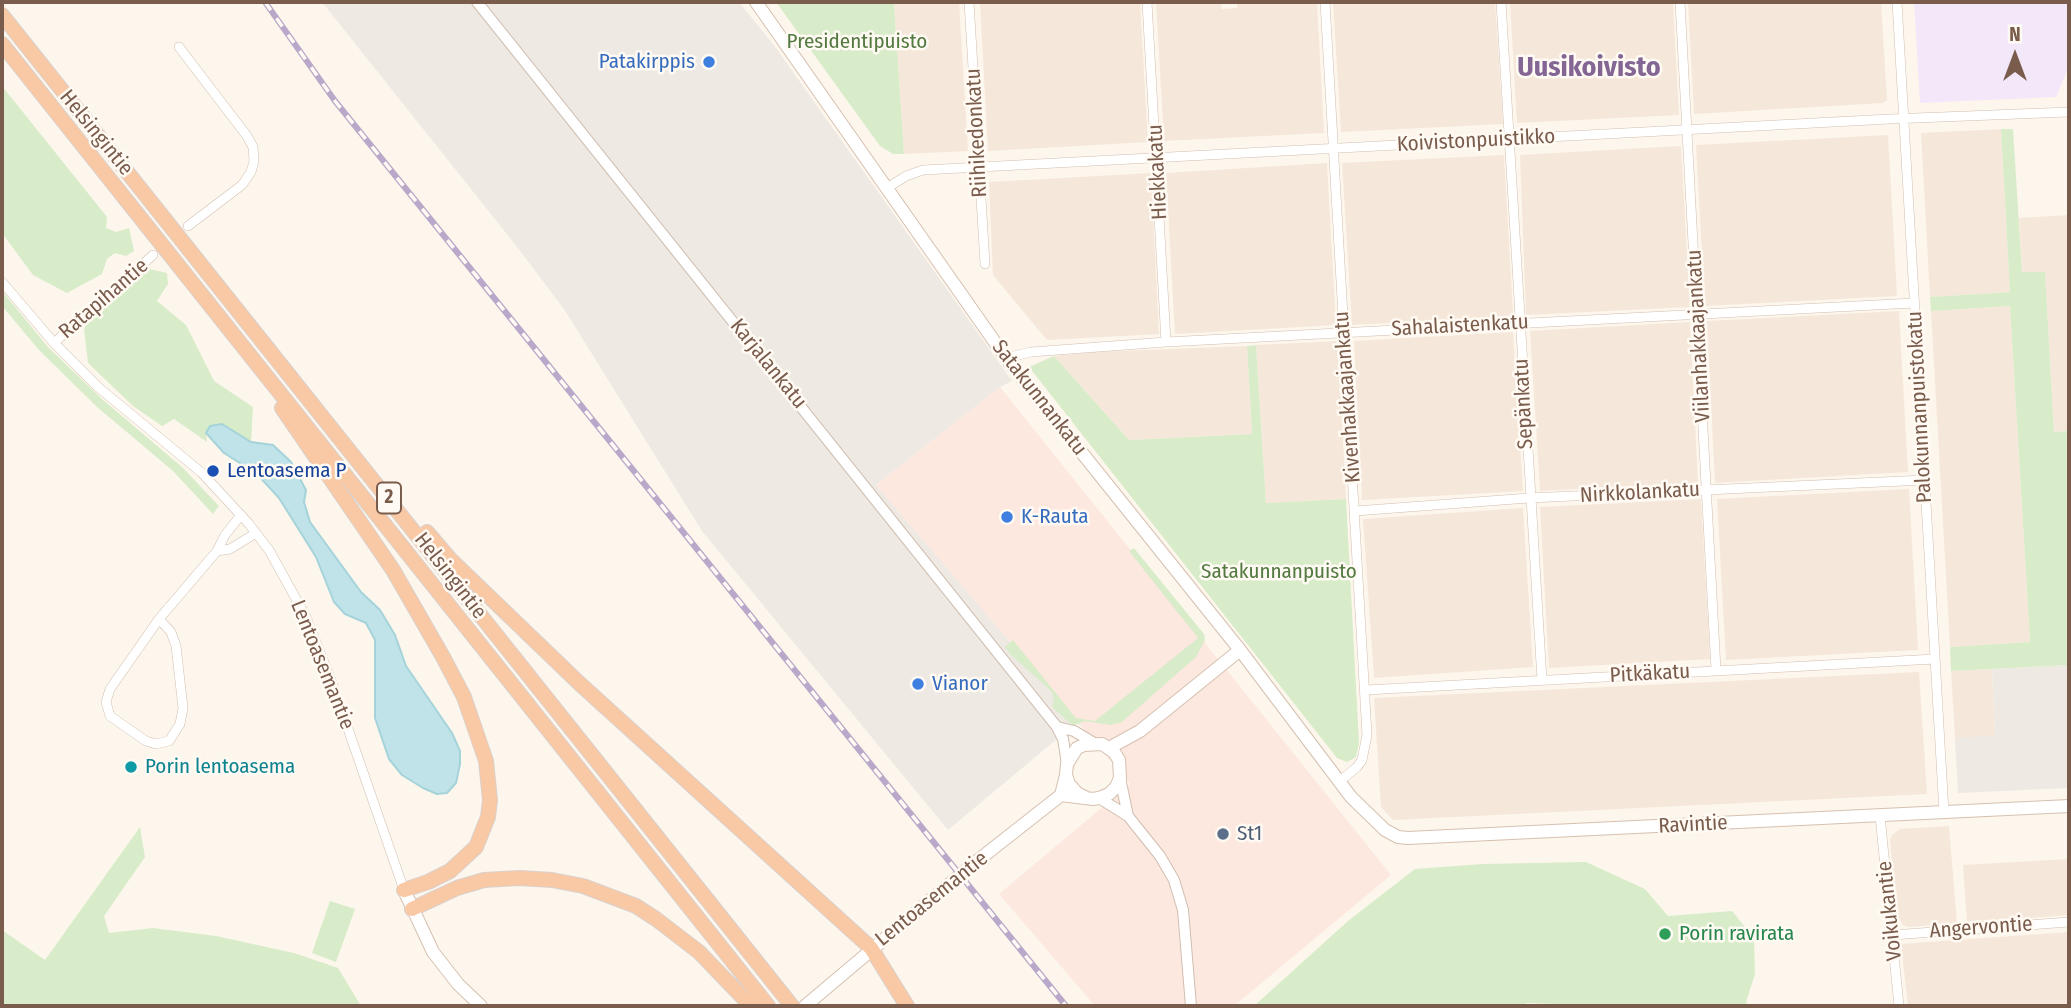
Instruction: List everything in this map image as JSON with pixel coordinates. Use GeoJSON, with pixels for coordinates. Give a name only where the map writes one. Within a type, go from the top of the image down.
{"type":"FeatureCollection","features":[{"type":"Feature","properties":{"kind":"highway","name":"Helsingintie"},"geometry":{"type":"LineString","coordinates":[[2,15],[792,1006]]}},
{"type":"Feature","properties":{"kind":"highway","name":"Helsingintie"},"geometry":{"type":"LineString","coordinates":[[2,44],[219,317],[751,1000],[768,1006]]}},
{"type":"Feature","properties":{"kind":"highway"},"geometry":{"type":"LineString","coordinates":[[219,317],[393,570],[449,667],[478,734],[486,761],[491,800],[483,834],[476,847],[450,871],[404,890]]}},
{"type":"Feature","properties":{"kind":"highway"},"geometry":{"type":"LineString","coordinates":[[373,478],[415,517],[450,559],[579,683],[872,948],[908,1006]]}},
{"type":"Feature","properties":{"kind":"highway"},"geometry":{"type":"LineString","coordinates":[[412,909],[457,888],[484,880],[519,878],[552,880],[583,886],[636,906],[656,919],[699,952],[751,1000]]}},
{"type":"Feature","properties":{"kind":"main road","name":"Satakunnankatu"},"geometry":{"type":"LineString","coordinates":[[756,2],[1006,358],[1240,650],[1340,781]]}},
{"type":"Feature","properties":{"kind":"main road"},"geometry":{"type":"LineString","coordinates":[[1109,748],[1140,731],[1240,650]]}},
{"type":"Feature","properties":{"kind":"main road"},"geometry":{"type":"LineString","coordinates":[[1119,760],[1140,731]]}},
{"type":"Feature","properties":{"kind":"main road"},"geometry":{"type":"LineString","coordinates":[[1094,743],[1109,748],[1119,760],[1121,778],[1109,794],[1100,798],[1061,795],[1066,770],[1077,748],[1094,743]]}},
{"type":"Feature","properties":{"kind":"main road"},"geometry":{"type":"LineString","coordinates":[[1066,770],[1073,789],[1085,797]]}},
{"type":"Feature","properties":{"kind":"main road","name":"Ravintie"},"geometry":{"type":"LineString","coordinates":[[1340,781],[1379,826],[1391,834],[1408,838],[2069,806]]}},
{"type":"Feature","properties":{"kind":"main road","name":"Lentoasemantie"},"geometry":{"type":"LineString","coordinates":[[805,1006],[872,948],[1061,795]]}},
{"type":"Feature","properties":{"kind":"main road","name":"Lentoasemantie"},"geometry":{"type":"LineString","coordinates":[[404,890],[433,953],[458,984],[481,1006]]}},
{"type":"Feature","properties":{"kind":"street","name":"Karjalankatu"},"geometry":{"type":"LineString","coordinates":[[477,2],[1057,727],[1063,739],[1066,770]]}},
{"type":"Feature","properties":{"kind":"street","name":"Riihikedonkatu"},"geometry":{"type":"LineString","coordinates":[[969,2],[985,264]]}},
{"type":"Feature","properties":{"kind":"street","name":"Hiekkakatu"},"geometry":{"type":"LineString","coordinates":[[1147,2],[1167,342]]}},
{"type":"Feature","properties":{"kind":"street","name":"Kivenhakkaajankatu"},"geometry":{"type":"LineString","coordinates":[[1325,2],[1367,735],[1362,760],[1357,768],[1340,781]]}},
{"type":"Feature","properties":{"kind":"street","name":"Sepänkatu"},"geometry":{"type":"LineString","coordinates":[[1501,2],[1542,680]]}},
{"type":"Feature","properties":{"kind":"street","name":"Viilanhakkaajankatu"},"geometry":{"type":"LineString","coordinates":[[1680,2],[1716,670]]}},
{"type":"Feature","properties":{"kind":"street","name":"Palokunnanpuistokatu"},"geometry":{"type":"LineString","coordinates":[[1897,2],[1944,813]]}},
{"type":"Feature","properties":{"kind":"street"},"geometry":{"type":"LineString","coordinates":[[179,47],[247,136],[253,147],[254,161],[251,172],[242,185],[188,226]]}},
{"type":"Feature","properties":{"kind":"street","name":"Koivistonpuistikko"},"geometry":{"type":"LineString","coordinates":[[887,188],[906,176],[923,170],[2069,112]]}},
{"type":"Feature","properties":{"kind":"street","name":"Ratapihantie"},"geometry":{"type":"LineString","coordinates":[[54,343],[153,255]]}},
{"type":"Feature","properties":{"kind":"street","name":"Lentoasemantie"},"geometry":{"type":"LineString","coordinates":[[2,282],[54,343],[98,387],[202,473],[256,533],[276,562],[306,617],[336,692],[404,890]]}},
{"type":"Feature","properties":{"kind":"street","name":"Sahalaistenkatu"},"geometry":{"type":"LineString","coordinates":[[1006,358],[1031,352],[1167,342],[1914,303]]}},
{"type":"Feature","properties":{"kind":"street","name":"Nirkkolankatu"},"geometry":{"type":"LineString","coordinates":[[1355,511],[1529,498],[1924,480]]}},
{"type":"Feature","properties":{"kind":"street"},"geometry":{"type":"LineString","coordinates":[[159,619],[171,632],[176,646],[183,708],[180,724],[169,741],[156,744],[146,741],[110,716],[106,702],[110,689],[159,619],[217,551],[225,535],[241,515]]}},
{"type":"Feature","properties":{"kind":"street"},"geometry":{"type":"LineString","coordinates":[[217,551],[230,549],[256,533]]}},
{"type":"Feature","properties":{"kind":"street","name":"Pitkäkatu"},"geometry":{"type":"LineString","coordinates":[[1366,690],[1935,659]]}},
{"type":"Feature","properties":{"kind":"street","name":"Karjalankatu"},"geometry":{"type":"LineString","coordinates":[[1057,727],[1074,732],[1094,743]]}},
{"type":"Feature","properties":{"kind":"street"},"geometry":{"type":"LineString","coordinates":[[1121,778],[1128,816]]}},
{"type":"Feature","properties":{"kind":"street"},"geometry":{"type":"LineString","coordinates":[[1100,798],[1128,816],[1168,868],[1180,894],[1186,931],[1191,1006]]}},
{"type":"Feature","properties":{"kind":"street","name":"Voikukantie"},"geometry":{"type":"LineString","coordinates":[[1880,816],[1899,1006]]}},
{"type":"Feature","properties":{"kind":"street","name":"Angervontie"},"geometry":{"type":"LineString","coordinates":[[1893,935],[2069,922]]}},
{"type":"Feature","properties":{"kind":"shaded area"},"geometry":{"type":"Polygon","coordinates":[[[322,2],[739,2],[776,48],[1012,381],[1000,387],[876,485],[1074,717],[1057,739],[948,830],[702,531],[564,309],[322,2]]]}},
{"type":"Feature","properties":{"kind":"shaded area"},"geometry":{"type":"Polygon","coordinates":[[[894,2],[959,2],[968,151],[904,154],[894,2]]]}},
{"type":"Feature","properties":{"kind":"shaded area"},"geometry":{"type":"Polygon","coordinates":[[[980,2],[1140,2],[1148,142],[988,151],[980,2]]]}},
{"type":"Feature","properties":{"kind":"shaded area"},"geometry":{"type":"Polygon","coordinates":[[[1156,2],[1221,2],[1222,9],[1237,8],[1237,2],[1317,2],[1324,133],[1164,141],[1156,2]]]}},
{"type":"Feature","properties":{"kind":"shaded area"},"geometry":{"type":"Polygon","coordinates":[[[1333,2],[1495,2],[1503,124],[1341,132],[1333,2]]]}},
{"type":"Feature","properties":{"kind":"shaded area"},"geometry":{"type":"Polygon","coordinates":[[[1510,2],[1673,2],[1679,115],[1517,123],[1510,2]]]}},
{"type":"Feature","properties":{"kind":"shaded area"},"geometry":{"type":"Polygon","coordinates":[[[1688,2],[1881,2],[1887,100],[1883,103],[1694,114],[1688,2]]]}},
{"type":"Feature","properties":{"kind":"shaded area"},"geometry":{"type":"Polygon","coordinates":[[[1914,2],[2069,2],[2069,66],[2056,97],[1920,103],[1914,2]]]}},
{"type":"Feature","properties":{"kind":"shaded area"},"geometry":{"type":"Polygon","coordinates":[[[2001,129],[2010,292],[1930,297],[1921,133],[2001,129]]]}},
{"type":"Feature","properties":{"kind":"shaded area"},"geometry":{"type":"Polygon","coordinates":[[[1888,135],[1897,296],[1705,306],[1696,145],[1888,135]]]}},
{"type":"Feature","properties":{"kind":"shaded area"},"geometry":{"type":"Polygon","coordinates":[[[1681,146],[1690,307],[1526,315],[1520,155],[1681,146]]]}},
{"type":"Feature","properties":{"kind":"shaded area"},"geometry":{"type":"Polygon","coordinates":[[[1504,155],[1513,313],[1510,316],[1352,325],[1342,163],[1504,155]]]}},
{"type":"Feature","properties":{"kind":"shaded area"},"geometry":{"type":"Polygon","coordinates":[[[1327,163],[1336,325],[1175,334],[1166,173],[1327,163]]]}},
{"type":"Feature","properties":{"kind":"shaded area"},"geometry":{"type":"Polygon","coordinates":[[[1151,173],[1159,334],[1047,340],[993,275],[989,182],[1151,173]]]}},
{"type":"Feature","properties":{"kind":"shaded area"},"geometry":{"type":"Polygon","coordinates":[[[2069,215],[2069,431],[2054,432],[2045,273],[2022,273],[2019,218],[2069,215]]]}},
{"type":"Feature","properties":{"kind":"shaded area"},"geometry":{"type":"Polygon","coordinates":[[[2010,306],[2030,642],[1950,647],[1931,311],[2010,306]]]}},
{"type":"Feature","properties":{"kind":"shaded area"},"geometry":{"type":"Polygon","coordinates":[[[1899,311],[1908,472],[1715,483],[1707,321],[1899,311]]]}},
{"type":"Feature","properties":{"kind":"shaded area"},"geometry":{"type":"Polygon","coordinates":[[[1690,322],[1698,483],[1540,491],[1530,331],[1690,322]]]}},
{"type":"Feature","properties":{"kind":"shaded area"},"geometry":{"type":"Polygon","coordinates":[[[1513,332],[1523,491],[1362,500],[1354,341],[1513,332]]]}},
{"type":"Feature","properties":{"kind":"shaded area"},"geometry":{"type":"Polygon","coordinates":[[[1338,341],[1346,499],[1266,503],[1256,345],[1338,341]]]}},
{"type":"Feature","properties":{"kind":"shaded area"},"geometry":{"type":"Polygon","coordinates":[[[1247,346],[1252,434],[1129,440],[1054,356],[1093,352],[1247,346]]]}},
{"type":"Feature","properties":{"kind":"shaded area"},"geometry":{"type":"Polygon","coordinates":[[[1000,387],[1391,875],[1234,1006],[1095,1006],[999,894],[1130,784],[876,485],[1000,387]]]}},
{"type":"Feature","properties":{"kind":"shaded area"},"geometry":{"type":"Polygon","coordinates":[[[1909,489],[1918,650],[1726,660],[1717,499],[1909,489]]]}},
{"type":"Feature","properties":{"kind":"shaded area"},"geometry":{"type":"Polygon","coordinates":[[[1701,499],[1710,659],[1549,668],[1540,507],[1701,499]]]}},
{"type":"Feature","properties":{"kind":"shaded area"},"geometry":{"type":"Polygon","coordinates":[[[1523,508],[1533,667],[1374,678],[1363,519],[1523,508]]]}},
{"type":"Feature","properties":{"kind":"shaded area"},"geometry":{"type":"Polygon","coordinates":[[[2069,665],[2069,788],[1958,793],[1955,738],[1995,735],[1992,669],[2069,665]]]}},
{"type":"Feature","properties":{"kind":"shaded area"},"geometry":{"type":"Polygon","coordinates":[[[1992,669],[1995,736],[1955,738],[1951,671],[1992,669]]]}},
{"type":"Feature","properties":{"kind":"shaded area"},"geometry":{"type":"Polygon","coordinates":[[[1919,672],[1927,794],[1393,820],[1381,807],[1374,698],[1919,672]]]}},
{"type":"Feature","properties":{"kind":"shaded area"},"geometry":{"type":"Polygon","coordinates":[[[1949,826],[1957,923],[1909,927],[1903,925],[1897,915],[1890,840],[1892,835],[1900,829],[1949,826]]]}},
{"type":"Feature","properties":{"kind":"shaded area"},"geometry":{"type":"Polygon","coordinates":[[[2069,859],[2069,915],[1967,923],[1963,865],[2069,859]]]}},
{"type":"Feature","properties":{"kind":"shaded area"},"geometry":{"type":"Polygon","coordinates":[[[2069,932],[2069,1006],[1908,1006],[1901,944],[2069,932]]]}},
{"type":"Feature","properties":{"kind":"green space","name":"Presidentipuisto"},"geometry":{"type":"Polygon","coordinates":[[[776,2],[894,2],[904,154],[893,154],[880,146],[776,2]]]}},
{"type":"Feature","properties":{"kind":"green space"},"geometry":{"type":"Polygon","coordinates":[[[2,86],[107,217],[106,228],[116,232],[129,228],[134,251],[126,256],[115,253],[107,259],[102,274],[67,293],[33,275],[2,233],[2,86]]]}},
{"type":"Feature","properties":{"kind":"green space"},"geometry":{"type":"Polygon","coordinates":[[[2001,129],[2013,129],[2022,272],[2045,272],[2054,432],[2069,431],[2069,665],[1951,671],[1950,647],[2030,642],[2010,306],[1931,311],[1930,297],[2010,292],[2001,129]]]}},
{"type":"Feature","properties":{"kind":"green space"},"geometry":{"type":"Polygon","coordinates":[[[149,269],[167,273],[168,284],[157,301],[186,325],[214,381],[253,407],[251,442],[222,424],[210,427],[206,433],[207,442],[174,419],[162,426],[133,406],[88,363],[84,329],[94,312],[149,269]]]}},
{"type":"Feature","properties":{"kind":"green space"},"geometry":{"type":"Polygon","coordinates":[[[2,291],[48,347],[102,399],[182,467],[219,506],[213,514],[173,471],[97,407],[39,350],[2,306],[2,291]]]}},
{"type":"Feature","properties":{"kind":"green space","name":"Satakunnanpuisto"},"geometry":{"type":"Polygon","coordinates":[[[1256,345],[1266,503],[1346,499],[1359,743],[1356,757],[1347,762],[1337,758],[1029,367],[1054,356],[1129,440],[1252,434],[1247,346],[1256,345]]]}},
{"type":"Feature","properties":{"kind":"green space"},"geometry":{"type":"Polygon","coordinates":[[[1134,548],[1204,634],[1205,640],[1196,657],[1122,722],[1111,725],[1085,721],[1073,726],[1052,707],[1054,698],[1051,691],[1005,647],[1013,640],[1076,718],[1095,721],[1198,638],[1129,551],[1134,548]]]}},
{"type":"Feature","properties":{"kind":"green space"},"geometry":{"type":"Polygon","coordinates":[[[140,827],[145,857],[104,916],[109,933],[153,928],[216,936],[294,953],[338,968],[361,1006],[2,1006],[2,930],[45,960],[140,827]]]}},
{"type":"Feature","properties":{"kind":"green space","name":"Porin ravirata"},"geometry":{"type":"Polygon","coordinates":[[[1586,862],[1645,889],[1668,916],[1732,911],[1754,938],[1755,974],[1746,1002],[1749,1006],[1557,1006],[1527,1003],[1520,1006],[1254,1006],[1348,921],[1415,869],[1482,864],[1586,862]]]}},
{"type":"Feature","properties":{"kind":"green space"},"geometry":{"type":"Polygon","coordinates":[[[330,901],[355,909],[336,962],[312,953],[330,901]]]}},
{"type":"Feature","properties":{"kind":"water"},"geometry":{"type":"Polygon","coordinates":[[[222,424],[251,442],[273,445],[291,462],[306,490],[304,502],[310,522],[361,592],[380,610],[395,635],[406,666],[452,733],[460,751],[460,764],[456,783],[447,793],[437,794],[423,788],[402,775],[389,759],[375,718],[375,640],[366,623],[345,614],[334,602],[316,557],[279,498],[257,474],[224,453],[206,433],[210,426],[222,424]]]}},
{"type":"Feature","properties":{"kind":"railway"},"geometry":{"type":"LineString","coordinates":[[265,2],[335,101],[1066,1006]]}},
{"type":"Feature","properties":{"kind":"place","name":"Patakirppis"},"geometry":{"type":"Point","coordinates":[709,62]}},
{"type":"Feature","properties":{"kind":"place","name":"Lentoasema P"},"geometry":{"type":"Point","coordinates":[213,471]}},
{"type":"Feature","properties":{"kind":"place","name":"K-Rauta"},"geometry":{"type":"Point","coordinates":[1007,517]}},
{"type":"Feature","properties":{"kind":"place","name":"Vianor"},"geometry":{"type":"Point","coordinates":[918,684]}},
{"type":"Feature","properties":{"kind":"place","name":"Porin lentoasema"},"geometry":{"type":"Point","coordinates":[131,767]}},
{"type":"Feature","properties":{"kind":"place","name":"St1"},"geometry":{"type":"Point","coordinates":[1223,834]}},
{"type":"Feature","properties":{"kind":"place","name":"Porin ravirata"},"geometry":{"type":"Point","coordinates":[1665,934]}},
{"type":"Feature","properties":{"kind":"district","name":"Uusikoivisto"},"geometry":{"type":"Point","coordinates":[1589,68]}}]}
